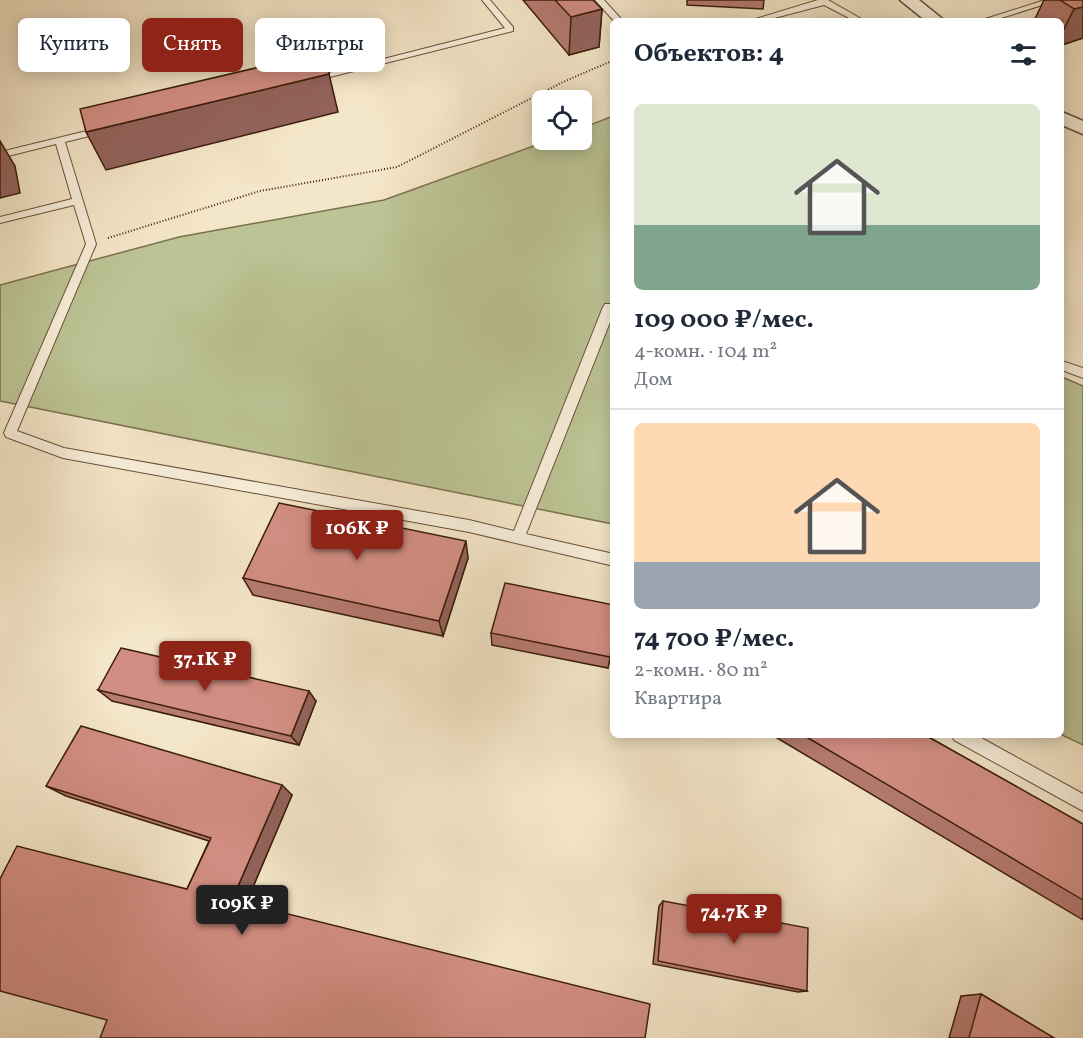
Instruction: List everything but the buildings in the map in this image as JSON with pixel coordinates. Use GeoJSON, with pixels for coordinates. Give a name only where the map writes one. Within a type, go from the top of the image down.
{"type":"FeatureCollection","features":[{"type":"Feature","properties":{"kind":"street"},"geometry":{"type":"LineString","coordinates":[[909,0],[933,18]]}},
{"type":"Feature","properties":{"kind":"street"},"geometry":{"type":"LineString","coordinates":[[1064,119],[1083,128]]}},
{"type":"Feature","properties":{"kind":"lane"},"geometry":{"type":"LineString","coordinates":[[303,80],[510,29],[486,0]]}},
{"type":"Feature","properties":{"kind":"lane"},"geometry":{"type":"LineString","coordinates":[[599,0],[616,18]]}},
{"type":"Feature","properties":{"kind":"lane"},"geometry":{"type":"LineString","coordinates":[[993,18],[1054,0]]}},
{"type":"Feature","properties":{"kind":"lane"},"geometry":{"type":"LineString","coordinates":[[764,18],[823,1],[855,18]]}},
{"type":"Feature","properties":{"kind":"lane"},"geometry":{"type":"LineString","coordinates":[[0,155],[118,126]]}},
{"type":"Feature","properties":{"kind":"lane"},"geometry":{"type":"LineString","coordinates":[[60,141],[76,201],[91,244],[10,433],[63,453],[470,526],[610,559]]}},
{"type":"Feature","properties":{"kind":"lane"},"geometry":{"type":"LineString","coordinates":[[0,220],[76,201]]}},
{"type":"Feature","properties":{"kind":"lane"},"geometry":{"type":"LineString","coordinates":[[518,537],[610,307]]}},
{"type":"Feature","properties":{"kind":"lane"},"geometry":{"type":"LineString","coordinates":[[1064,366],[1083,373]]}},
{"type":"Feature","properties":{"kind":"lane"},"geometry":{"type":"LineString","coordinates":[[965,738],[1083,803]]}},
{"type":"Feature","properties":{"kind":"path"},"geometry":{"type":"LineString","coordinates":[[91,244],[260,191],[397,167],[563,82],[610,62]]}},
{"type":"Feature","properties":{"kind":"green space"},"geometry":{"type":"Polygon","coordinates":[[[610,117],[610,523],[0,401],[0,285],[179,237],[384,200],[532,147],[532,150],[592,150],[592,124],[610,117]]]}},
{"type":"Feature","properties":{"kind":"green space"},"geometry":{"type":"Polygon","coordinates":[[[1064,378],[1083,386],[1083,745],[1064,736],[1064,378]]]}}]}
